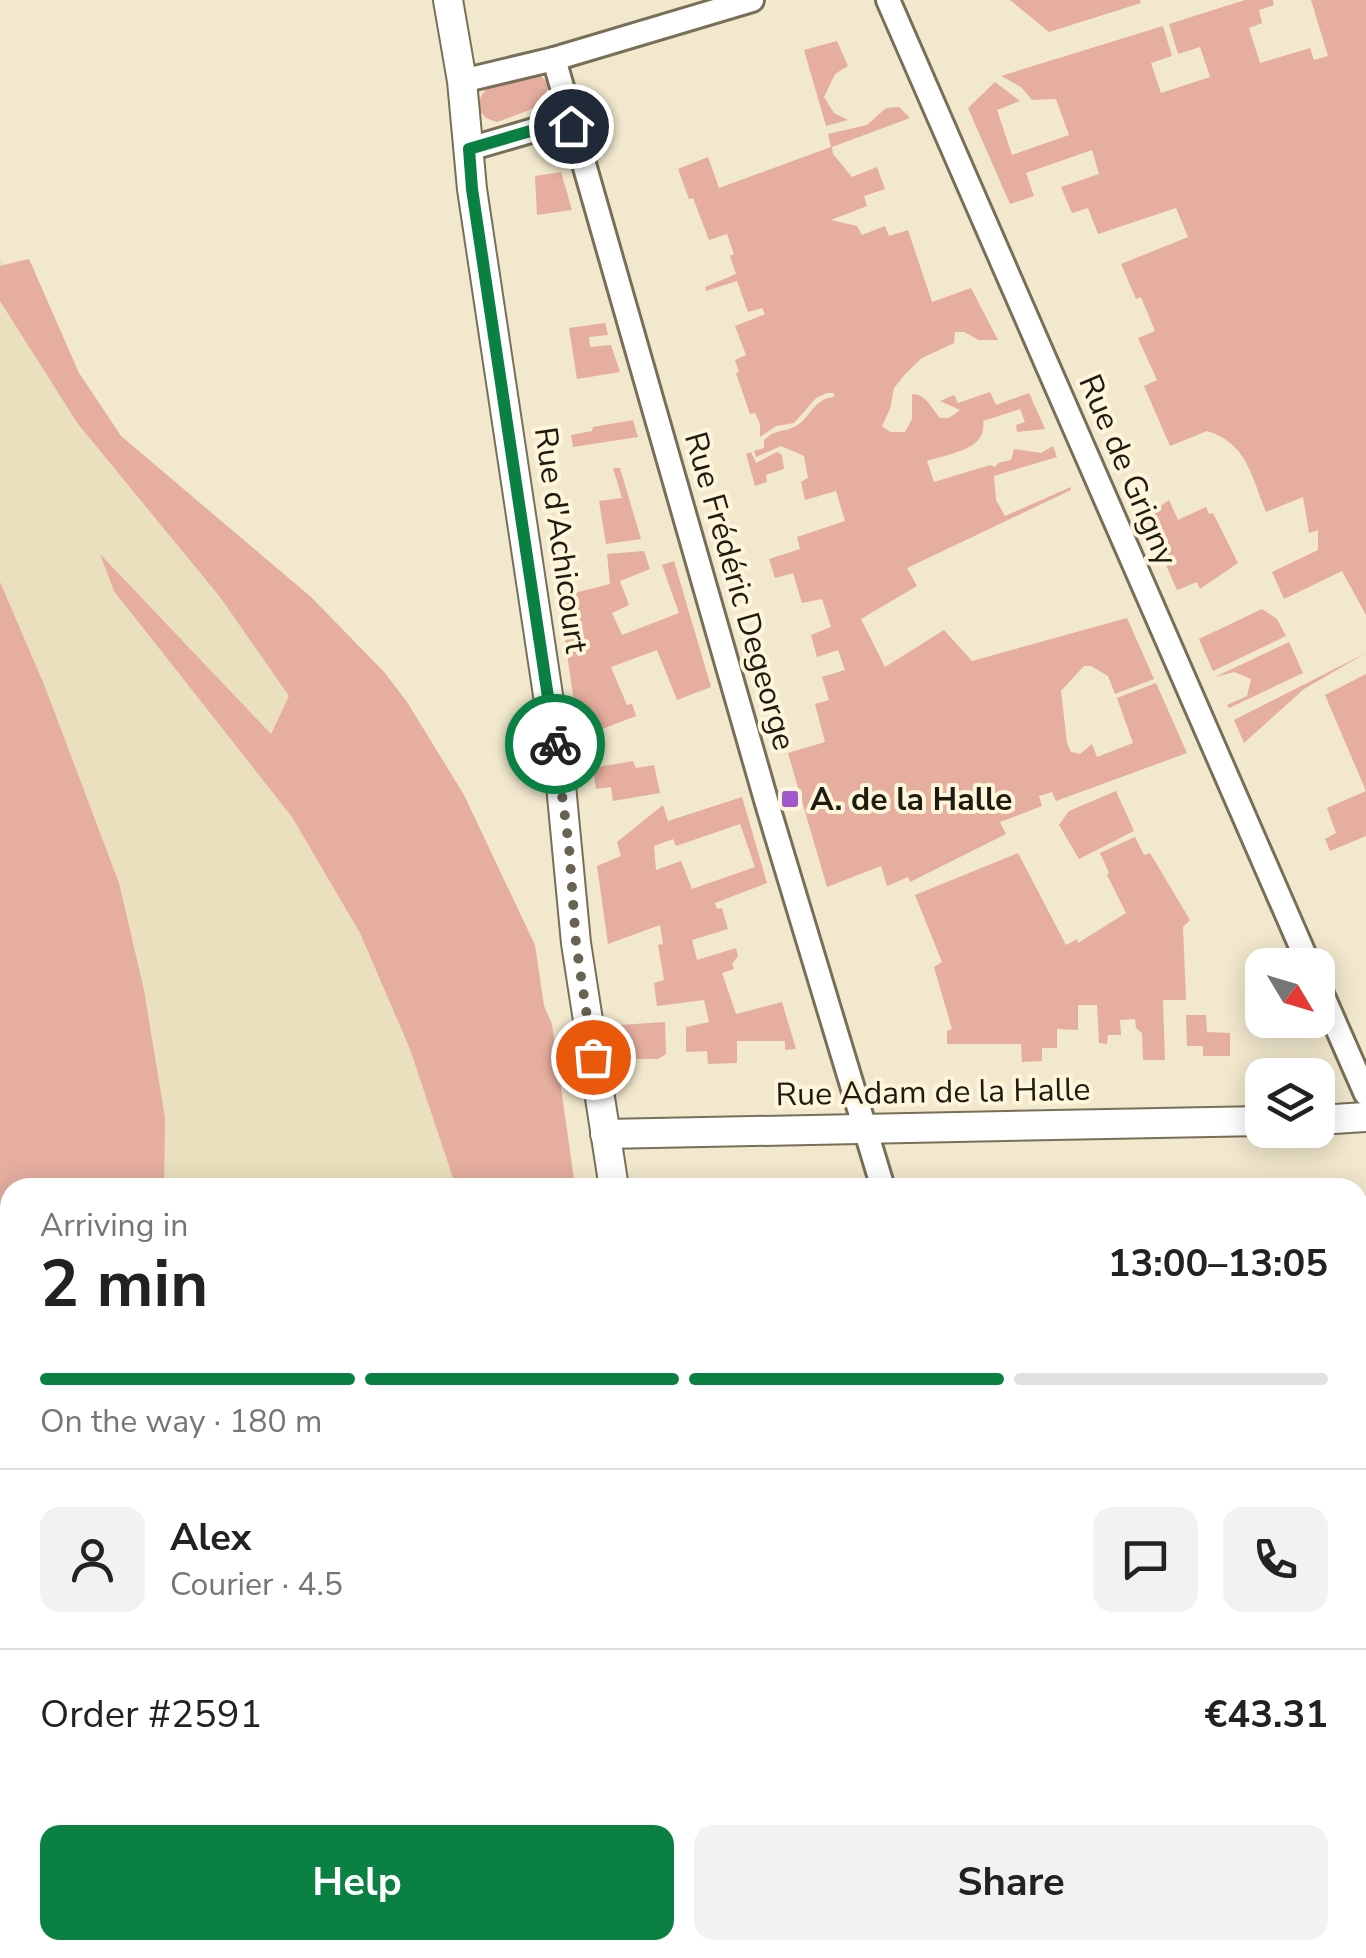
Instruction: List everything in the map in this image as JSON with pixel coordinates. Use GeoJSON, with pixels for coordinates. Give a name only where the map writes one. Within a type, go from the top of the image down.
{"type":"FeatureCollection","features":[{"type":"Feature","properties":{"kind":"street","name":"Rue d'Achicourt"},"geometry":{"type":"LineString","coordinates":[[448,0],[462,82],[472,189],[560,775],[576,943],[612,1178]]}},
{"type":"Feature","properties":{"kind":"street"},"geometry":{"type":"LineString","coordinates":[[462,82],[752,0]]}},
{"type":"Feature","properties":{"kind":"street","name":"Rue de Grigny"},"geometry":{"type":"LineString","coordinates":[[888,0],[1302,948]]}},
{"type":"Feature","properties":{"kind":"street","name":"Rue Frédéric Degeorge"},"geometry":{"type":"LineString","coordinates":[[554,59],[768,808],[880,1178]]}},
{"type":"Feature","properties":{"kind":"street"},"geometry":{"type":"LineString","coordinates":[[469,149],[534,130],[571,126]]}},
{"type":"Feature","properties":{"kind":"street"},"geometry":{"type":"LineString","coordinates":[[1335,1024],[1366,1094]]}},
{"type":"Feature","properties":{"kind":"street"},"geometry":{"type":"LineString","coordinates":[[1335,1119],[1366,1118]]}},
{"type":"Feature","properties":{"kind":"street","name":"Rue Adam de la Halle"},"geometry":{"type":"LineString","coordinates":[[605,1134],[1245,1121]]}},
{"type":"Feature","properties":{"kind":"shaded area"},"geometry":{"type":"Polygon","coordinates":[[[1010,0],[1140,0],[1141,3],[1049,32],[1010,0]]]}},
{"type":"Feature","properties":{"kind":"shaded area"},"geometry":{"type":"Polygon","coordinates":[[[1245,0],[1273,0],[1274,5],[1259,10],[1262,23],[1249,28],[1260,63],[1310,48],[1314,60],[1328,56],[1311,0],[1366,0],[1366,615],[1342,571],[1284,599],[1272,572],[1318,550],[1318,530],[1309,533],[1303,497],[1266,512],[1240,453],[1207,431],[1170,446],[1144,386],[1157,380],[1138,338],[1155,331],[1121,264],[1188,237],[1176,208],[1098,234],[1088,208],[1072,213],[1061,187],[1099,174],[1092,150],[1026,173],[1034,196],[1010,204],[968,108],[995,82],[1020,101],[997,110],[1012,155],[1069,135],[1056,99],[1032,100],[1021,87],[1001,76],[1163,26],[1172,56],[1151,63],[1161,93],[1210,77],[1200,47],[1178,54],[1169,24],[1245,0]]]}},
{"type":"Feature","properties":{"kind":"shaded area"},"geometry":{"type":"Polygon","coordinates":[[[837,41],[848,66],[835,74],[824,97],[834,113],[848,120],[826,126],[804,50],[837,41]]]}},
{"type":"Feature","properties":{"kind":"shaded area"},"geometry":{"type":"Polygon","coordinates":[[[529,73],[548,83],[545,104],[497,122],[478,109],[489,87],[529,73]]]}},
{"type":"Feature","properties":{"kind":"shaded area"},"geometry":{"type":"Polygon","coordinates":[[[899,107],[910,118],[832,147],[833,154],[852,177],[877,167],[885,189],[864,196],[867,206],[831,220],[857,226],[862,235],[885,226],[889,236],[908,230],[932,302],[971,288],[998,340],[979,340],[955,332],[954,343],[922,358],[894,388],[882,426],[890,432],[905,432],[912,419],[912,394],[925,399],[940,418],[949,418],[960,410],[940,401],[954,395],[958,403],[990,392],[996,405],[1029,393],[1045,429],[1017,432],[1016,425],[1025,422],[1020,409],[983,421],[983,431],[973,444],[927,461],[934,482],[990,465],[995,467],[1011,460],[1014,449],[1041,453],[1053,446],[1057,457],[994,476],[996,500],[1005,516],[1071,490],[907,568],[917,586],[861,619],[885,667],[944,630],[972,661],[1127,618],[1154,679],[1115,694],[1108,676],[1084,666],[1061,691],[1071,752],[1080,754],[1092,744],[1097,757],[1133,743],[1117,698],[1156,683],[1187,753],[1056,801],[1052,792],[1039,796],[1042,806],[1000,822],[1006,834],[910,882],[908,877],[887,886],[881,866],[827,887],[788,753],[825,742],[815,704],[829,700],[822,677],[845,670],[838,650],[817,657],[811,635],[831,627],[822,599],[802,603],[793,573],[775,578],[769,559],[800,549],[797,537],[845,521],[836,491],[805,500],[801,482],[808,478],[804,456],[781,446],[756,457],[754,451],[764,448],[764,440],[772,434],[800,423],[834,393],[816,398],[794,423],[776,426],[760,437],[760,424],[755,413],[750,414],[736,373],[739,372],[735,360],[746,355],[735,326],[765,314],[762,308],[748,312],[737,281],[706,291],[705,287],[736,274],[730,256],[734,254],[727,234],[709,240],[678,169],[708,157],[719,188],[831,147],[828,134],[867,125],[886,108],[899,107]]]}},
{"type":"Feature","properties":{"kind":"shaded area"},"geometry":{"type":"Polygon","coordinates":[[[561,172],[572,210],[537,215],[535,176],[561,172]]]}},
{"type":"Feature","properties":{"kind":"shaded area"},"geometry":{"type":"Polygon","coordinates":[[[0,259],[4,264],[29,259],[79,373],[121,436],[311,597],[384,672],[464,795],[512,897],[560,1178],[0,1178],[0,259]]]}},
{"type":"Feature","properties":{"kind":"shaded area"},"geometry":{"type":"Polygon","coordinates":[[[29,259],[79,373],[121,436],[311,597],[384,672],[407,702],[464,795],[535,945],[544,1006],[552,1024],[574,1178],[453,1178],[410,1049],[360,933],[292,817],[114,591],[100,554],[271,734],[289,696],[220,597],[78,424],[0,301],[0,266],[29,259]]]}},
{"type":"Feature","properties":{"kind":"shaded area"},"geometry":{"type":"Polygon","coordinates":[[[605,323],[608,335],[589,337],[590,347],[611,345],[620,372],[577,379],[569,328],[605,323]]]}},
{"type":"Feature","properties":{"kind":"shaded area"},"geometry":{"type":"Polygon","coordinates":[[[633,420],[638,437],[573,447],[571,435],[633,420]]]}},
{"type":"Feature","properties":{"kind":"shaded area"},"geometry":{"type":"Polygon","coordinates":[[[751,452],[756,463],[777,452],[782,455],[784,469],[766,475],[767,482],[755,486],[746,454],[751,452]]]}},
{"type":"Feature","properties":{"kind":"shaded area"},"geometry":{"type":"Polygon","coordinates":[[[613,468],[620,468],[641,539],[606,544],[599,501],[622,498],[613,468]]]}},
{"type":"Feature","properties":{"kind":"shaded area"},"geometry":{"type":"Polygon","coordinates":[[[1169,500],[1178,520],[1206,507],[1209,514],[1213,513],[1238,563],[1200,589],[1197,582],[1177,590],[1145,517],[1169,500]]]}},
{"type":"Feature","properties":{"kind":"shaded area"},"geometry":{"type":"Polygon","coordinates":[[[644,551],[650,569],[620,581],[629,605],[612,613],[622,635],[679,613],[662,565],[674,561],[711,687],[677,700],[657,650],[611,667],[627,705],[632,704],[636,716],[579,738],[559,597],[610,584],[607,554],[644,551]]]}},
{"type":"Feature","properties":{"kind":"shaded area"},"geometry":{"type":"Polygon","coordinates":[[[0,582],[45,687],[119,883],[144,990],[165,1118],[164,1178],[0,1178],[0,582]]]}},
{"type":"Feature","properties":{"kind":"shaded area"},"geometry":{"type":"Polygon","coordinates":[[[1262,609],[1277,619],[1286,636],[1213,671],[1199,639],[1262,609]]]}},
{"type":"Feature","properties":{"kind":"shaded area"},"geometry":{"type":"Polygon","coordinates":[[[1289,642],[1303,673],[1229,708],[1227,705],[1247,696],[1251,679],[1234,672],[1215,677],[1289,642]]]}},
{"type":"Feature","properties":{"kind":"shaded area"},"geometry":{"type":"Polygon","coordinates":[[[1366,653],[1304,689],[1244,743],[1234,720],[1366,653]]]}},
{"type":"Feature","properties":{"kind":"shaded area"},"geometry":{"type":"Polygon","coordinates":[[[1366,674],[1366,791],[1325,695],[1366,674]]]}},
{"type":"Feature","properties":{"kind":"shaded area"},"geometry":{"type":"Polygon","coordinates":[[[633,761],[636,768],[654,765],[660,793],[613,801],[611,787],[596,789],[593,768],[633,761]]]}},
{"type":"Feature","properties":{"kind":"shaded area"},"geometry":{"type":"Polygon","coordinates":[[[1116,791],[1134,831],[1079,859],[1059,825],[1069,811],[1116,791]]]}},
{"type":"Feature","properties":{"kind":"shaded area"},"geometry":{"type":"Polygon","coordinates":[[[1366,791],[1366,836],[1330,851],[1325,839],[1336,833],[1327,808],[1366,791]]]}},
{"type":"Feature","properties":{"kind":"shaded area"},"geometry":{"type":"Polygon","coordinates":[[[742,797],[767,883],[715,903],[717,909],[722,908],[728,929],[692,940],[697,960],[736,948],[734,969],[722,973],[736,1014],[782,1002],[796,1049],[785,1050],[785,1041],[737,1041],[737,1063],[708,1064],[707,1051],[686,1052],[686,1027],[709,1022],[704,1000],[657,1006],[654,983],[664,980],[658,945],[663,944],[660,925],[608,944],[597,866],[621,856],[617,842],[663,805],[668,821],[742,797]],[[740,824],[676,846],[673,839],[654,846],[656,870],[681,861],[692,889],[755,867],[740,824]]]}},
{"type":"Feature","properties":{"kind":"shaded area"},"geometry":{"type":"Polygon","coordinates":[[[1135,837],[1144,855],[1150,853],[1190,920],[1183,927],[1186,1000],[1163,1000],[1165,1060],[1143,1060],[1142,1033],[1136,1028],[1135,1019],[1120,1020],[1121,1035],[1108,1035],[1107,1044],[1099,1043],[1097,1005],[1078,1005],[1078,1030],[1057,1029],[1057,1048],[1042,1048],[1042,1061],[1022,1062],[1021,1044],[947,1044],[947,1031],[952,1029],[934,967],[942,962],[915,895],[1018,853],[1066,945],[1077,939],[1078,943],[1126,913],[1100,853],[1135,837]]]}},
{"type":"Feature","properties":{"kind":"shaded area"},"geometry":{"type":"Polygon","coordinates":[[[1186,1015],[1206,1015],[1207,1032],[1230,1033],[1230,1056],[1203,1056],[1203,1046],[1187,1046],[1186,1015]]]}},
{"type":"Feature","properties":{"kind":"shaded area"},"geometry":{"type":"Polygon","coordinates":[[[665,1022],[666,1054],[658,1059],[624,1059],[619,1025],[665,1022]]]}},
{"type":"Feature","properties":{"kind":"way so far"},"geometry":{"type":"LineString","coordinates":[[555,744],[569,846],[576,943],[593,1057]]}},
{"type":"Feature","properties":{"kind":"place","name":"A. de la Halle"},"geometry":{"type":"Point","coordinates":[790,799]}},
{"type":"Feature","properties":{"kind":"route"},"geometry":{"type":"LineString","coordinates":[[555,744],[469,149],[534,130],[571,126]]}}]}
